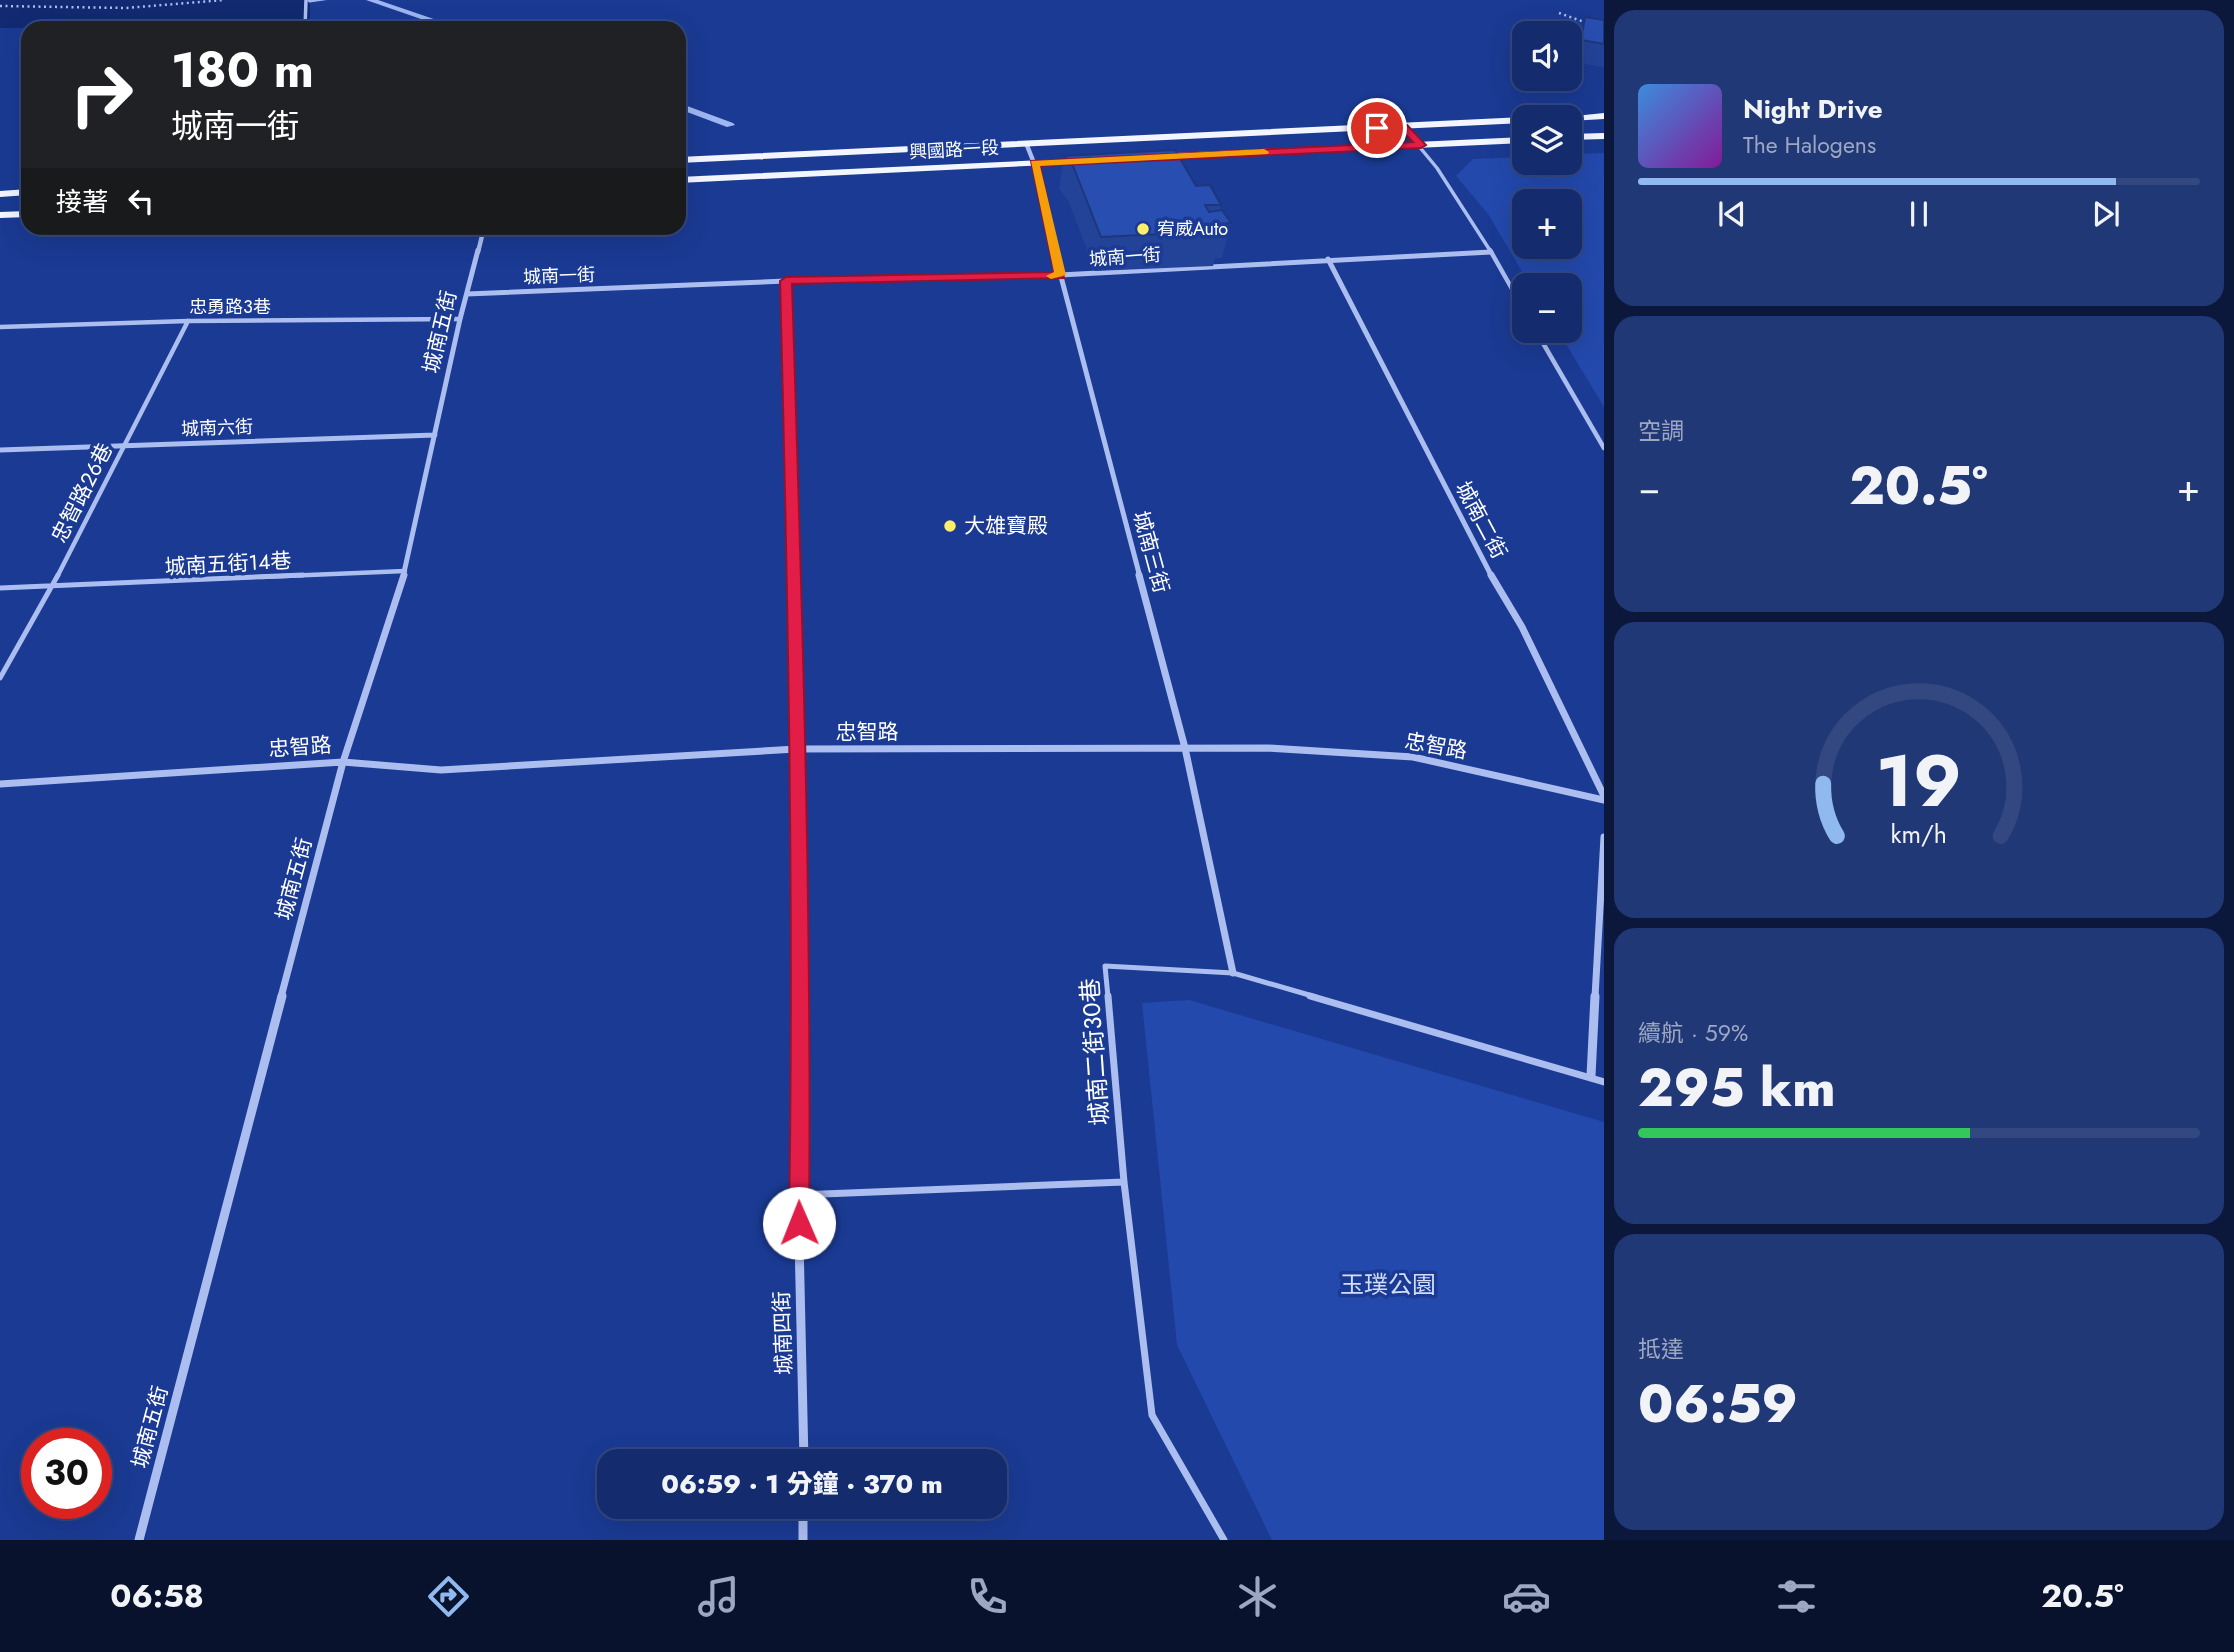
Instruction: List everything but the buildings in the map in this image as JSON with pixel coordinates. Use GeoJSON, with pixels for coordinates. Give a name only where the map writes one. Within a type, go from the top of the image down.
{"type":"FeatureCollection","features":[{"type":"Feature","properties":{"kind":"main road"},"geometry":{"type":"LineString","coordinates":[[1582,117],[1604,116]]}},
{"type":"Feature","properties":{"kind":"main road","name":"興國路一段"},"geometry":{"type":"LineString","coordinates":[[686,160],[1512,121]]}},
{"type":"Feature","properties":{"kind":"main road"},"geometry":{"type":"LineString","coordinates":[[1582,137],[1604,136]]}},
{"type":"Feature","properties":{"kind":"main road"},"geometry":{"type":"LineString","coordinates":[[1145,158],[1512,141]]}},
{"type":"Feature","properties":{"kind":"main road","name":"興國路一段"},"geometry":{"type":"LineString","coordinates":[[686,180],[1103,160]]}},
{"type":"Feature","properties":{"kind":"main road"},"geometry":{"type":"LineString","coordinates":[[0,194],[21,192]]}},
{"type":"Feature","properties":{"kind":"main road"},"geometry":{"type":"LineString","coordinates":[[0,215],[21,214]]}},
{"type":"Feature","properties":{"kind":"street","name":"城南三街"},"geometry":{"type":"LineString","coordinates":[[1026,143],[1034,163],[1060,275],[1185,748],[1233,973]]}},
{"type":"Feature","properties":{"kind":"street","name":"城南五街"},"geometry":{"type":"LineString","coordinates":[[139,1540],[342,762],[405,571],[460,320],[483,235]]}},
{"type":"Feature","properties":{"kind":"street","name":"城南一街"},"geometry":{"type":"LineString","coordinates":[[467,294],[786,281],[1060,275],[1491,252]]}},
{"type":"Feature","properties":{"kind":"street","name":"城南二街"},"geometry":{"type":"LineString","coordinates":[[1328,259],[1480,556],[1522,627],[1604,798]]}},
{"type":"Feature","properties":{"kind":"street","name":"城南四街"},"geometry":{"type":"LineString","coordinates":[[786,281],[801,1068],[798,1195],[804,1449]]}},
{"type":"Feature","properties":{"kind":"street","name":"城南六街"},"geometry":{"type":"LineString","coordinates":[[0,450],[435,435]]}},
{"type":"Feature","properties":{"kind":"street","name":"忠智路"},"geometry":{"type":"LineString","coordinates":[[0,784],[342,762],[441,769],[796,749],[1268,748],[1413,757],[1604,798]]}},
{"type":"Feature","properties":{"kind":"street"},"geometry":{"type":"LineString","coordinates":[[1591,1076],[1604,837]]}},
{"type":"Feature","properties":{"kind":"street"},"geometry":{"type":"LineString","coordinates":[[803,1519],[803,1540]]}},
{"type":"Feature","properties":{"kind":"lane"},"geometry":{"type":"LineString","coordinates":[[305,21],[306,0]]}},
{"type":"Feature","properties":{"kind":"lane"},"geometry":{"type":"LineString","coordinates":[[1404,127],[1421,145],[1512,289]]}},
{"type":"Feature","properties":{"kind":"lane","name":"忠勇路3巷"},"geometry":{"type":"LineString","coordinates":[[0,327],[188,321],[460,320]]}},
{"type":"Feature","properties":{"kind":"lane","name":"忠智路26巷"},"geometry":{"type":"LineString","coordinates":[[0,678],[52,587],[188,321]]}},
{"type":"Feature","properties":{"kind":"lane"},"geometry":{"type":"LineString","coordinates":[[1543,343],[1604,448]]}},
{"type":"Feature","properties":{"kind":"lane","name":"城南五街14巷"},"geometry":{"type":"LineString","coordinates":[[0,589],[405,571]]}},
{"type":"Feature","properties":{"kind":"lane","name":"城南二街30巷"},"geometry":{"type":"LineString","coordinates":[[1224,1540],[1152,1415],[1124,1182],[1105,966],[1233,973],[1604,1082]]}},
{"type":"Feature","properties":{"kind":"lane"},"geometry":{"type":"LineString","coordinates":[[798,1195],[1124,1182]]}},
{"type":"Feature","properties":{"kind":"path"},"geometry":{"type":"LineString","coordinates":[[0,6],[126,8],[224,0]]}},
{"type":"Feature","properties":{"kind":"path"},"geometry":{"type":"LineString","coordinates":[[1559,13],[1593,26]]}},
{"type":"Feature","properties":{"kind":"green space"},"geometry":{"type":"Polygon","coordinates":[[[1604,153],[1604,407],[1565,343],[1582,343],[1582,273],[1523,273],[1515,259],[1582,259],[1582,189],[1512,189],[1512,255],[1488,214],[1456,176],[1473,159],[1512,157],[1512,175],[1582,175],[1582,154],[1604,153]]]}},
{"type":"Feature","properties":{"kind":"green space","name":"玉璞公園"},"geometry":{"type":"Polygon","coordinates":[[[1189,1000],[1604,1122],[1604,1540],[1272,1540],[1177,1345],[1142,1003],[1189,1000]]]}},
{"type":"Feature","properties":{"kind":"waterway"},"geometry":{"type":"LineString","coordinates":[[286,4],[323,0]]}},
{"type":"Feature","properties":{"kind":"waterway"},"geometry":{"type":"LineString","coordinates":[[370,0],[434,21]]}},
{"type":"Feature","properties":{"kind":"waterway"},"geometry":{"type":"LineString","coordinates":[[0,14],[199,13],[286,4],[286,21]]}},
{"type":"Feature","properties":{"kind":"waterway"},"geometry":{"type":"LineString","coordinates":[[686,109],[730,125]]}},
{"type":"Feature","properties":{"kind":"slow traffic"},"geometry":{"type":"LineString","coordinates":[[1051,276],[1060,275],[1034,163],[1264,152]]}},
{"type":"Feature","properties":{"kind":"place","name":"宥威Auto"},"geometry":{"type":"Point","coordinates":[1143,229]}},
{"type":"Feature","properties":{"kind":"place","name":"大雄寶殿"},"geometry":{"type":"Point","coordinates":[950,526]}},
{"type":"Feature","properties":{"kind":"route"},"geometry":{"type":"LineString","coordinates":[[799,1223],[801,1068],[794,573],[786,281],[1060,275],[1034,163],[1421,145],[1404,127],[1377,128]]}}]}
